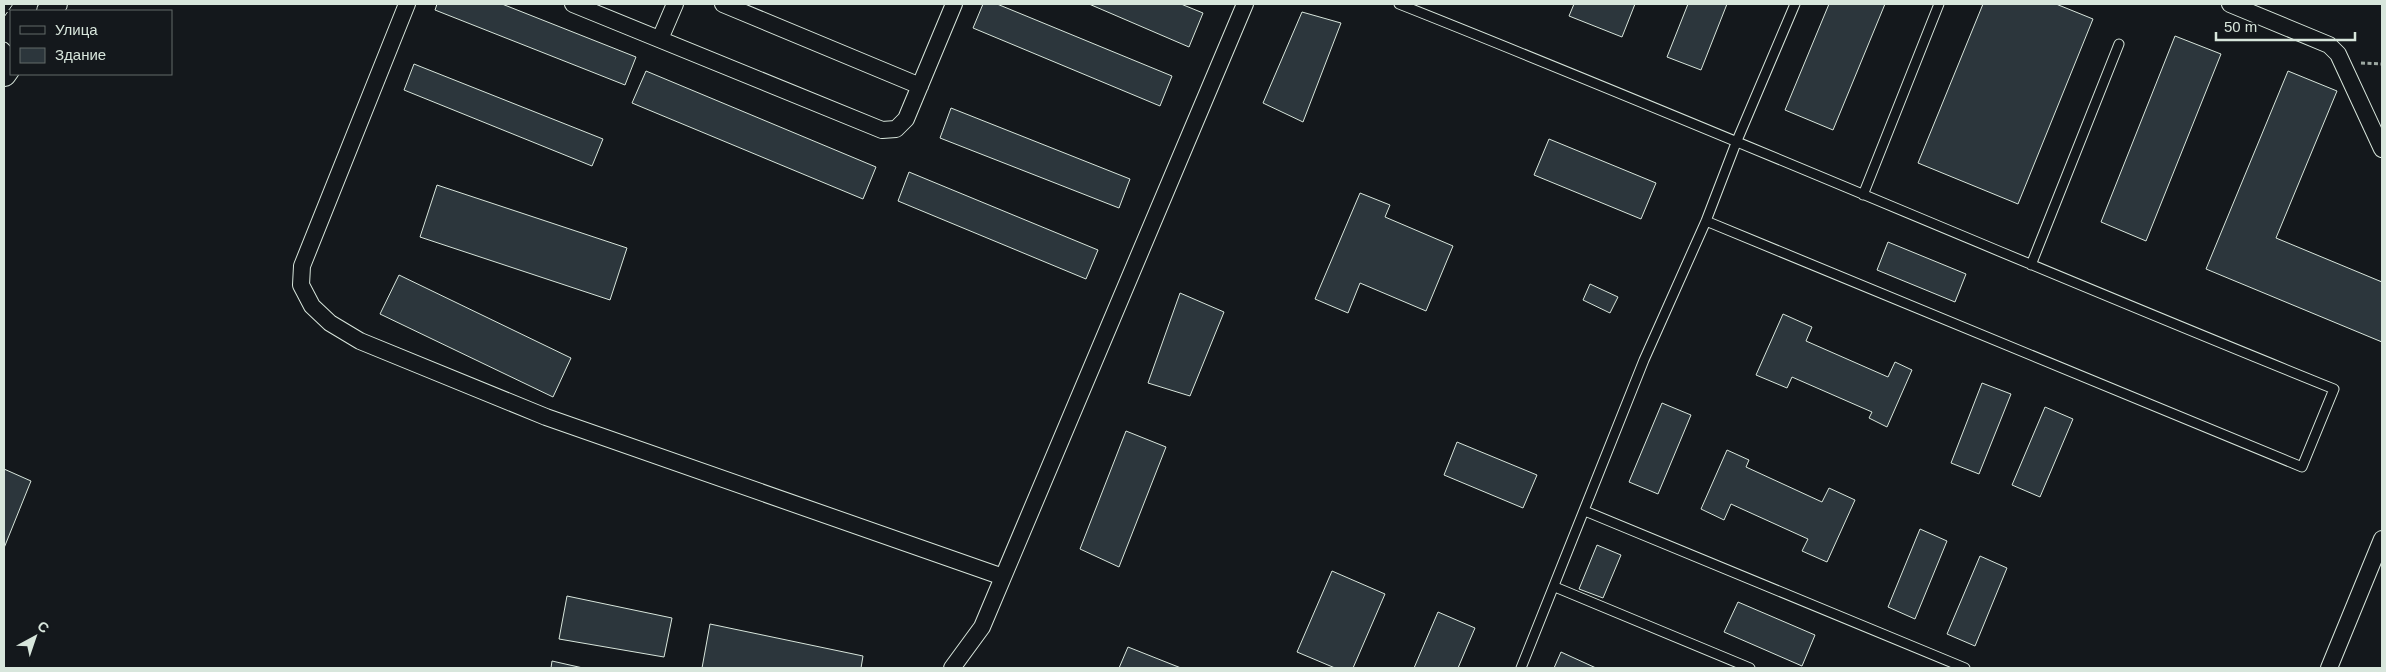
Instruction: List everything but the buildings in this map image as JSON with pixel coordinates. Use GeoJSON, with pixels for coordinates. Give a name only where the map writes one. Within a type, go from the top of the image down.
{"type":"FeatureCollection","features":[{"type":"Feature","properties":{"kind":"street"},"geometry":{"type":"LineString","coordinates":[[407,4],[302,266],[301,285],[312,306],[330,322],[360,341],[546,417],[1003,577]]}},
{"type":"Feature","properties":{"kind":"street"},"geometry":{"type":"LineString","coordinates":[[574,4],[882,130],[896,129],[906,119],[954,4]]}},
{"type":"Feature","properties":{"kind":"street"},"geometry":{"type":"LineString","coordinates":[[660,39],[675,4]]}},
{"type":"Feature","properties":{"kind":"street"},"geometry":{"type":"LineString","coordinates":[[723,4],[920,86]]}},
{"type":"Feature","properties":{"kind":"street"},"geometry":{"type":"LineString","coordinates":[[2230,4],[2329,45],[2340,58],[2382,150]]}},
{"type":"Feature","properties":{"kind":"street"},"geometry":{"type":"LineString","coordinates":[[952,668],[982,627],[1242,5]]}},
{"type":"Feature","properties":{"kind":"street"},"geometry":{"type":"LineString","coordinates":[[2329,668],[2382,538]]}},
{"type":"Feature","properties":{"kind":"lane"},"geometry":{"type":"LineString","coordinates":[[1399,4],[1521,52],[1736,143],[2334,389],[2302,467],[1706,221]]}},
{"type":"Feature","properties":{"kind":"lane"},"geometry":{"type":"LineString","coordinates":[[1521,668],[1644,360],[1706,221],[1736,143],[1795,4]]}},
{"type":"Feature","properties":{"kind":"lane"},"geometry":{"type":"LineString","coordinates":[[1863,195],[1939,4]]}},
{"type":"Feature","properties":{"kind":"lane"},"geometry":{"type":"LineString","coordinates":[[2031,265],[2119,44]]}},
{"type":"Feature","properties":{"kind":"lane"},"geometry":{"type":"LineString","coordinates":[[1585,511],[1965,668]]}},
{"type":"Feature","properties":{"kind":"lane"},"geometry":{"type":"LineString","coordinates":[[1555,586],[1750,668]]}},
{"type":"Feature","properties":{"kind":"fence"},"geometry":{"type":"LineString","coordinates":[[4,17],[13,4]]}}]}
